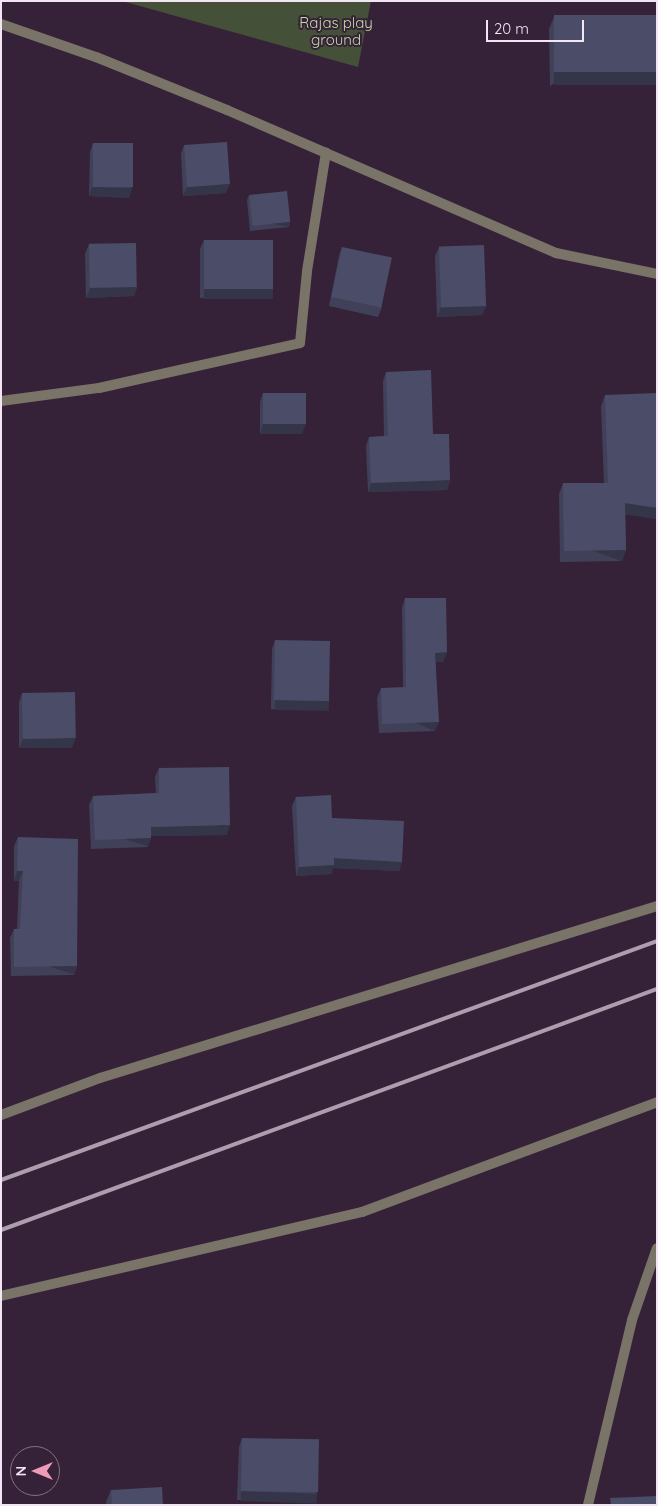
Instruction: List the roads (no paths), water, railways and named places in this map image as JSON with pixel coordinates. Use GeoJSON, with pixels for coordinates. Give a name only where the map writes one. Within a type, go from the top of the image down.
{"type":"FeatureCollection","features":[{"type":"Feature","properties":{"kind":"street"},"geometry":{"type":"LineString","coordinates":[[1,24],[96,57],[326,153],[556,253],[657,274]]}},
{"type":"Feature","properties":{"kind":"street"},"geometry":{"type":"LineString","coordinates":[[1,401],[99,388],[300,343],[307,271],[326,153]]}},
{"type":"Feature","properties":{"kind":"street"},"geometry":{"type":"LineString","coordinates":[[1,1115],[100,1078],[657,906]]}},
{"type":"Feature","properties":{"kind":"street"},"geometry":{"type":"LineString","coordinates":[[1,1296],[362,1212],[657,1102]]}},
{"type":"Feature","properties":{"kind":"street"},"geometry":{"type":"LineString","coordinates":[[588,1505],[632,1320],[657,1248]]}},
{"type":"Feature","properties":{"kind":"railway"},"geometry":{"type":"LineString","coordinates":[[1,1180],[657,941]]}},
{"type":"Feature","properties":{"kind":"railway"},"geometry":{"type":"LineString","coordinates":[[1,1230],[657,989]]}},
{"type":"Feature","properties":{"kind":"park label","name":"Rajas play ground"},"geometry":{"type":"Point","coordinates":[336,30]}}]}
